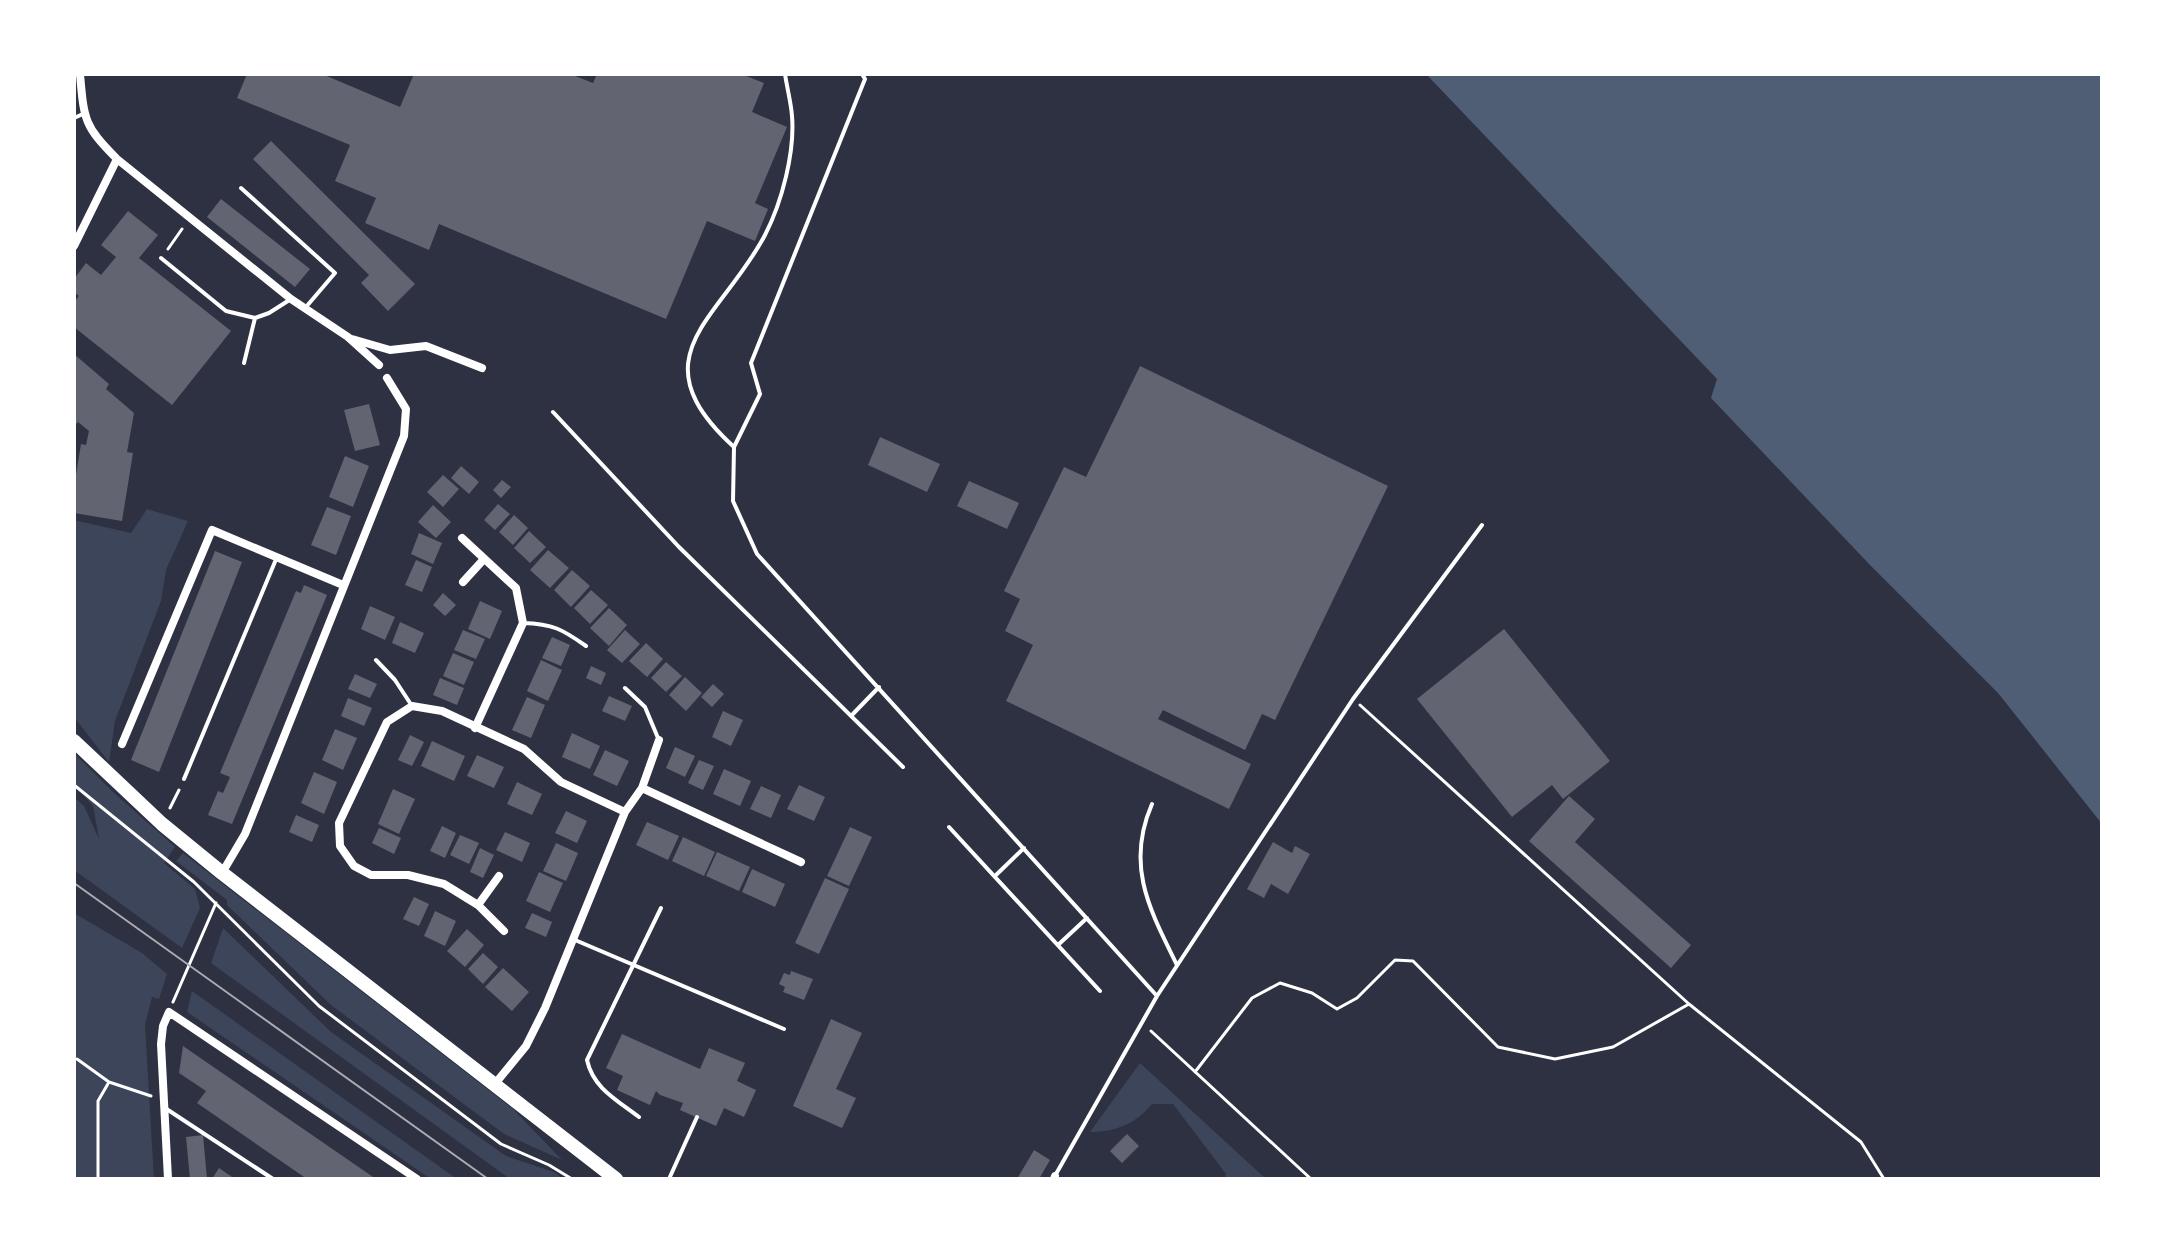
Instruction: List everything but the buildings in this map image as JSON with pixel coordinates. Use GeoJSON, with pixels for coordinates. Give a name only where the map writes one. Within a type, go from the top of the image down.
{"type":"FeatureCollection","features":[{"type":"Feature","properties":{"kind":"main road"},"geometry":{"type":"LineString","coordinates":[[74,741],[162,824],[222,873],[616,1179]]}},
{"type":"Feature","properties":{"kind":"street"},"geometry":{"type":"LineString","coordinates":[[80,74],[78,116],[117,159],[291,299],[348,337],[379,365]]}},
{"type":"Feature","properties":{"kind":"street"},"geometry":{"type":"LineString","coordinates":[[74,246],[117,159]]}},
{"type":"Feature","properties":{"kind":"street"},"geometry":{"type":"LineString","coordinates":[[348,337],[390,350],[426,346],[482,368]]}},
{"type":"Feature","properties":{"kind":"street"},"geometry":{"type":"LineString","coordinates":[[222,873],[245,834],[404,436],[406,409],[387,378]]}},
{"type":"Feature","properties":{"kind":"street"},"geometry":{"type":"LineString","coordinates":[[122,744],[212,530],[343,585]]}},
{"type":"Feature","properties":{"kind":"street"},"geometry":{"type":"LineString","coordinates":[[462,538],[516,588],[523,623],[475,728]]}},
{"type":"Feature","properties":{"kind":"street"},"geometry":{"type":"LineString","coordinates":[[463,582],[484,559]]}},
{"type":"Feature","properties":{"kind":"street"},"geometry":{"type":"LineString","coordinates":[[504,931],[478,905],[444,884],[408,875],[371,875],[354,866],[340,846],[339,823],[387,722],[412,706],[442,711],[524,749],[561,782],[625,812]]}},
{"type":"Feature","properties":{"kind":"street"},"geometry":{"type":"LineString","coordinates":[[494,1085],[526,1046],[625,812],[642,788],[659,740]]}},
{"type":"Feature","properties":{"kind":"street"},"geometry":{"type":"LineString","coordinates":[[642,788],[801,862]]}},
{"type":"Feature","properties":{"kind":"street"},"geometry":{"type":"LineString","coordinates":[[478,905],[499,876]]}},
{"type":"Feature","properties":{"kind":"street"},"geometry":{"type":"LineString","coordinates":[[168,1179],[162,1096],[162,1034],[169,1012],[417,1179]]}},
{"type":"Feature","properties":{"kind":"lane"},"geometry":{"type":"LineString","coordinates":[[734,447],[710,425],[697,405],[688,378],[689,352],[700,328],[753,256],[776,206],[791,154],[792,116],[785,74]]}},
{"type":"Feature","properties":{"kind":"lane"},"geometry":{"type":"LineString","coordinates":[[862,74],[865,79],[751,363],[760,394],[734,447],[733,501],[757,554],[1157,996]]}},
{"type":"Feature","properties":{"kind":"lane"},"geometry":{"type":"LineString","coordinates":[[241,188],[335,273],[304,308]]}},
{"type":"Feature","properties":{"kind":"lane"},"geometry":{"type":"LineString","coordinates":[[161,258],[226,311],[255,318],[291,299]]}},
{"type":"Feature","properties":{"kind":"lane"},"geometry":{"type":"LineString","coordinates":[[244,363],[255,318]]}},
{"type":"Feature","properties":{"kind":"lane"},"geometry":{"type":"LineString","coordinates":[[553,412],[679,547],[903,767]]}},
{"type":"Feature","properties":{"kind":"lane"},"geometry":{"type":"LineString","coordinates":[[1054,1177],[1177,965],[1353,699],[1482,525]]}},
{"type":"Feature","properties":{"kind":"lane"},"geometry":{"type":"LineString","coordinates":[[184,779],[277,557]]}},
{"type":"Feature","properties":{"kind":"lane"},"geometry":{"type":"LineString","coordinates":[[523,623],[561,628],[586,646]]}},
{"type":"Feature","properties":{"kind":"lane"},"geometry":{"type":"LineString","coordinates":[[376,660],[395,680],[412,706]]}},
{"type":"Feature","properties":{"kind":"lane"},"geometry":{"type":"LineString","coordinates":[[851,716],[879,687]]}},
{"type":"Feature","properties":{"kind":"lane"},"geometry":{"type":"LineString","coordinates":[[625,688],[645,707],[659,740]]}},
{"type":"Feature","properties":{"kind":"lane"},"geometry":{"type":"LineString","coordinates":[[1152,804],[1141,842],[1142,882],[1150,909],[1177,965]]}},
{"type":"Feature","properties":{"kind":"lane"},"geometry":{"type":"LineString","coordinates":[[949,827],[1100,991]]}},
{"type":"Feature","properties":{"kind":"lane"},"geometry":{"type":"LineString","coordinates":[[995,876],[1024,848]]}},
{"type":"Feature","properties":{"kind":"lane"},"geometry":{"type":"LineString","coordinates":[[639,1117],[601,1089],[591,1076],[587,1060],[661,908]]}},
{"type":"Feature","properties":{"kind":"lane"},"geometry":{"type":"LineString","coordinates":[[1058,945],[1087,918]]}},
{"type":"Feature","properties":{"kind":"lane"},"geometry":{"type":"LineString","coordinates":[[573,939],[784,1029]]}},
{"type":"Feature","properties":{"kind":"lane"},"geometry":{"type":"LineString","coordinates":[[163,1107],[273,1179]]}},
{"type":"Feature","properties":{"kind":"lane"},"geometry":{"type":"LineString","coordinates":[[669,1179],[697,1117]]}},
{"type":"Feature","properties":{"kind":"path"},"geometry":{"type":"LineString","coordinates":[[161,258],[190,219]]}},
{"type":"Feature","properties":{"kind":"path"},"geometry":{"type":"LineString","coordinates":[[1353,699],[1689,1004],[1861,1142],[1884,1179]]}},
{"type":"Feature","properties":{"kind":"path"},"geometry":{"type":"LineString","coordinates":[[162,824],[184,779]]}},
{"type":"Feature","properties":{"kind":"path"},"geometry":{"type":"LineString","coordinates":[[74,785],[216,903],[319,1006],[501,1144],[572,1179]]}},
{"type":"Feature","properties":{"kind":"path"},"geometry":{"type":"LineString","coordinates":[[169,1012],[216,903]]}},
{"type":"Feature","properties":{"kind":"path"},"geometry":{"type":"LineString","coordinates":[[1195,1072],[1252,998],[1280,983],[1312,993],[1337,1009],[1357,998],[1395,960],[1413,961],[1498,1047],[1555,1059],[1613,1047],[1689,1004]]}},
{"type":"Feature","properties":{"kind":"path"},"geometry":{"type":"LineString","coordinates":[[1142,1023],[1311,1179]]}},
{"type":"Feature","properties":{"kind":"path"},"geometry":{"type":"LineString","coordinates":[[77,1059],[109,1082],[147,1096],[162,1096]]}},
{"type":"Feature","properties":{"kind":"path"},"geometry":{"type":"LineString","coordinates":[[98,1179],[98,1101],[109,1082]]}},
{"type":"Feature","properties":{"kind":"shaded area"},"geometry":{"type":"Polygon","coordinates":[[[1426,74],[2102,74],[2102,824],[1998,693],[1871,566],[1711,398],[1717,379],[1426,74]]]}},
{"type":"Feature","properties":{"kind":"shaded area"},"geometry":{"type":"Polygon","coordinates":[[[147,509],[188,521],[166,570],[161,601],[115,721],[109,762],[74,717],[74,520],[131,533],[147,509]]]}},
{"type":"Feature","properties":{"kind":"shaded area"},"geometry":{"type":"Polygon","coordinates":[[[74,753],[175,847],[164,863],[195,889],[200,908],[182,948],[74,870],[74,797],[84,806],[99,839],[93,806],[74,784],[74,753]]]}},
{"type":"Feature","properties":{"kind":"shaded area"},"geometry":{"type":"Polygon","coordinates":[[[183,853],[513,1109],[562,1160],[504,1134],[331,1005],[227,905],[227,900],[176,861],[183,853]]]}},
{"type":"Feature","properties":{"kind":"shaded area"},"geometry":{"type":"Polygon","coordinates":[[[74,913],[142,953],[167,974],[159,999],[152,997],[145,1025],[154,1179],[74,1179],[74,913]]]}},
{"type":"Feature","properties":{"kind":"shaded area"},"geometry":{"type":"Polygon","coordinates":[[[223,928],[331,1032],[506,1156],[554,1172],[563,1179],[510,1179],[211,963],[223,928]]]}},
{"type":"Feature","properties":{"kind":"shaded area"},"geometry":{"type":"Polygon","coordinates":[[[192,991],[457,1179],[431,1179],[187,1012],[192,991]]]}},
{"type":"Feature","properties":{"kind":"shaded area"},"geometry":{"type":"Polygon","coordinates":[[[1140,1063],[1266,1179],[1225,1179],[1226,1174],[1173,1104],[1152,1104],[1124,1126],[1090,1132],[1140,1063]]]}},
{"type":"Feature","properties":{"kind":"tram line"},"geometry":{"type":"LineString","coordinates":[[74,883],[488,1179]]}}]}
